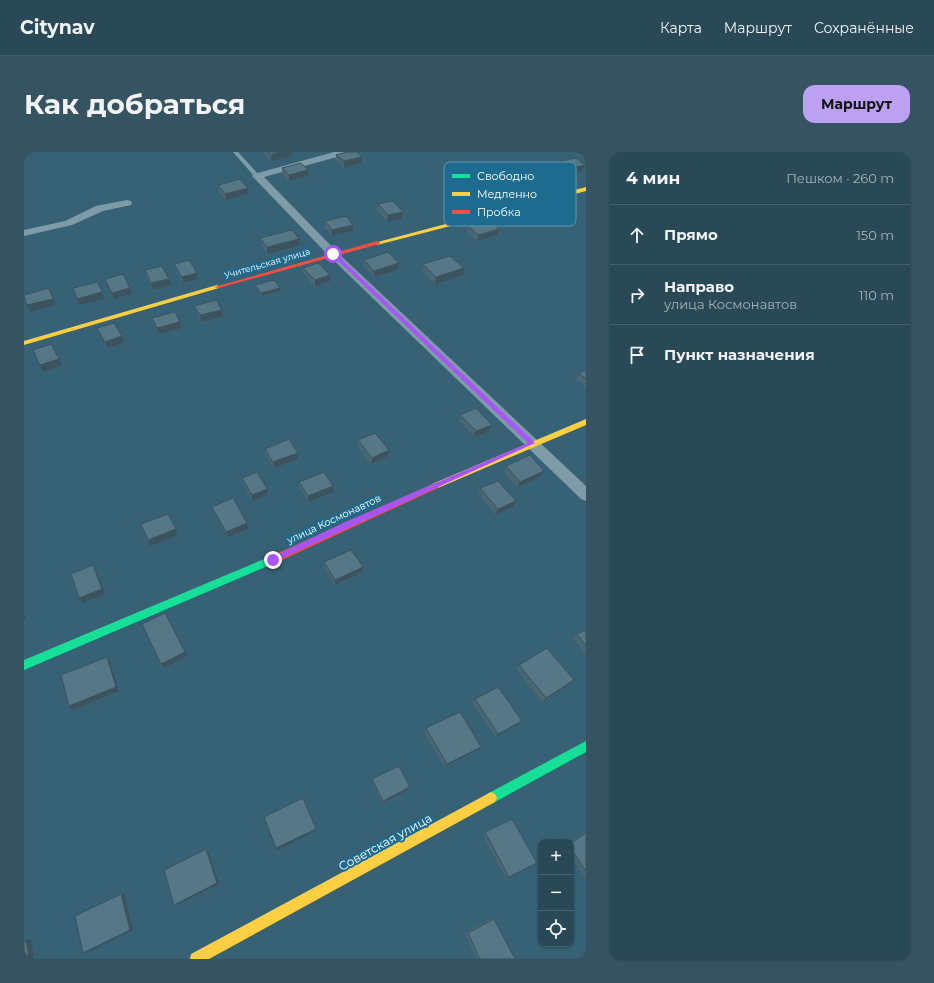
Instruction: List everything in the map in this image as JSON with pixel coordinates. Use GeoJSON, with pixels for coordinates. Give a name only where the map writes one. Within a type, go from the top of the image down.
{"type":"FeatureCollection","features":[{"type":"Feature","properties":{"kind":"street"},"geometry":{"type":"LineString","coordinates":[[345,152],[256,176],[333,254],[586,495]]}},
{"type":"Feature","properties":{"kind":"street","name":"Учительская улица"},"geometry":{"type":"LineString","coordinates":[[576,192],[586,189]]}},
{"type":"Feature","properties":{"kind":"street"},"geometry":{"type":"LineString","coordinates":[[24,233],[68,223],[100,208],[127,204]]}},
{"type":"Feature","properties":{"kind":"street","name":"Учительская улица"},"geometry":{"type":"LineString","coordinates":[[24,342],[333,254],[444,225]]}},
{"type":"Feature","properties":{"kind":"street","name":"улица Космонавтов"},"geometry":{"type":"LineString","coordinates":[[24,665],[273,560],[346,525],[533,443],[586,422]]}},
{"type":"Feature","properties":{"kind":"street","name":"Советская улица"},"geometry":{"type":"LineString","coordinates":[[196,959],[586,746]]}},
{"type":"Feature","properties":{"kind":"lane"},"geometry":{"type":"LineString","coordinates":[[235,152],[256,176]]}},
{"type":"Feature","properties":{"kind":"building"},"geometry":{"type":"Polygon","coordinates":[[[268,152],[281,152],[271,155],[268,152]]]}},
{"type":"Feature","properties":{"kind":"building"},"geometry":{"type":"Polygon","coordinates":[[[347,152],[357,152],[362,157],[344,161],[336,155],[347,152]]]}},
{"type":"Feature","properties":{"kind":"building"},"geometry":{"type":"Polygon","coordinates":[[[576,158],[585,165],[576,167],[576,162],[558,162],[576,158]]]}},
{"type":"Feature","properties":{"kind":"building"},"geometry":{"type":"Polygon","coordinates":[[[301,163],[308,170],[289,175],[282,168],[301,163]]]}},
{"type":"Feature","properties":{"kind":"building"},"geometry":{"type":"Polygon","coordinates":[[[240,179],[248,188],[225,194],[218,185],[240,179]]]}},
{"type":"Feature","properties":{"kind":"building"},"geometry":{"type":"Polygon","coordinates":[[[393,201],[403,212],[388,215],[378,204],[393,201]]]}},
{"type":"Feature","properties":{"kind":"building"},"geometry":{"type":"Polygon","coordinates":[[[346,216],[353,225],[332,230],[325,221],[346,216]]]}},
{"type":"Feature","properties":{"kind":"building"},"geometry":{"type":"Polygon","coordinates":[[[468,226],[495,226],[499,229],[479,235],[468,226]]]}},
{"type":"Feature","properties":{"kind":"building"},"geometry":{"type":"Polygon","coordinates":[[[292,230],[299,239],[267,247],[260,238],[292,230]]]}},
{"type":"Feature","properties":{"kind":"building"},"geometry":{"type":"Polygon","coordinates":[[[388,252],[399,263],[374,271],[364,260],[388,252]]]}},
{"type":"Feature","properties":{"kind":"building"},"geometry":{"type":"Polygon","coordinates":[[[450,256],[464,268],[436,277],[423,264],[450,256]]]}},
{"type":"Feature","properties":{"kind":"building"},"geometry":{"type":"Polygon","coordinates":[[[189,260],[197,273],[182,277],[174,264],[189,260]]]}},
{"type":"Feature","properties":{"kind":"building"},"geometry":{"type":"Polygon","coordinates":[[[318,263],[330,275],[315,280],[303,268],[318,263]]]}},
{"type":"Feature","properties":{"kind":"building"},"geometry":{"type":"Polygon","coordinates":[[[162,266],[169,279],[151,283],[145,270],[162,266]]]}},
{"type":"Feature","properties":{"kind":"building"},"geometry":{"type":"Polygon","coordinates":[[[123,274],[130,288],[112,293],[105,279],[123,274]]]}},
{"type":"Feature","properties":{"kind":"building"},"geometry":{"type":"Polygon","coordinates":[[[274,280],[280,288],[261,293],[255,285],[274,280]]]}},
{"type":"Feature","properties":{"kind":"building"},"geometry":{"type":"Polygon","coordinates":[[[98,282],[102,292],[77,299],[73,288],[98,282]]]}},
{"type":"Feature","properties":{"kind":"building"},"geometry":{"type":"Polygon","coordinates":[[[49,288],[53,299],[27,305],[24,295],[49,288]]]}},
{"type":"Feature","properties":{"kind":"building"},"geometry":{"type":"Polygon","coordinates":[[[216,300],[222,310],[200,315],[194,306],[216,300]]]}},
{"type":"Feature","properties":{"kind":"building"},"geometry":{"type":"Polygon","coordinates":[[[175,312],[180,322],[157,328],[152,318],[175,312]]]}},
{"type":"Feature","properties":{"kind":"building"},"geometry":{"type":"Polygon","coordinates":[[[114,323],[122,336],[105,342],[97,328],[114,323]]]}},
{"type":"Feature","properties":{"kind":"building"},"geometry":{"type":"Polygon","coordinates":[[[51,344],[59,359],[40,365],[33,350],[51,344]]]}},
{"type":"Feature","properties":{"kind":"building"},"geometry":{"type":"Polygon","coordinates":[[[586,370],[586,379],[579,373],[586,370]]]}},
{"type":"Feature","properties":{"kind":"building"},"geometry":{"type":"Polygon","coordinates":[[[476,408],[492,425],[476,431],[460,415],[476,408]]]}},
{"type":"Feature","properties":{"kind":"building"},"geometry":{"type":"Polygon","coordinates":[[[375,433],[389,450],[372,458],[358,440],[375,433]]]}},
{"type":"Feature","properties":{"kind":"building"},"geometry":{"type":"Polygon","coordinates":[[[289,439],[298,453],[273,462],[265,449],[289,439]]]}},
{"type":"Feature","properties":{"kind":"building"},"geometry":{"type":"Polygon","coordinates":[[[530,455],[544,471],[520,482],[506,466],[530,455]]]}},
{"type":"Feature","properties":{"kind":"building"},"geometry":{"type":"Polygon","coordinates":[[[257,472],[267,489],[252,495],[242,478],[257,472]]]}},
{"type":"Feature","properties":{"kind":"building"},"geometry":{"type":"Polygon","coordinates":[[[324,472],[333,486],[308,496],[299,482],[324,472]]]}},
{"type":"Feature","properties":{"kind":"building"},"geometry":{"type":"Polygon","coordinates":[[[498,481],[516,501],[498,509],[480,488],[498,481]]]}},
{"type":"Feature","properties":{"kind":"building"},"geometry":{"type":"Polygon","coordinates":[[[233,498],[247,523],[226,532],[212,507],[233,498]]]}},
{"type":"Feature","properties":{"kind":"building"},"geometry":{"type":"Polygon","coordinates":[[[168,514],[176,529],[148,540],[141,524],[168,514]]]}},
{"type":"Feature","properties":{"kind":"building"},"geometry":{"type":"Polygon","coordinates":[[[351,550],[363,567],[335,580],[324,562],[351,550]]]}},
{"type":"Feature","properties":{"kind":"building"},"geometry":{"type":"Polygon","coordinates":[[[93,565],[102,589],[79,598],[71,574],[93,565]]]}},
{"type":"Feature","properties":{"kind":"building"},"geometry":{"type":"Polygon","coordinates":[[[165,613],[185,652],[161,664],[142,624],[165,613]]]}},
{"type":"Feature","properties":{"kind":"building"},"geometry":{"type":"Polygon","coordinates":[[[586,630],[586,646],[577,634],[586,630]]]}},
{"type":"Feature","properties":{"kind":"building"},"geometry":{"type":"Polygon","coordinates":[[[547,648],[574,680],[546,698],[519,665],[547,648]]]}},
{"type":"Feature","properties":{"kind":"building"},"geometry":{"type":"Polygon","coordinates":[[[107,657],[116,687],[69,706],[61,675],[107,657]]]}},
{"type":"Feature","properties":{"kind":"building"},"geometry":{"type":"Polygon","coordinates":[[[498,687],[522,721],[498,734],[475,699],[498,687]]]}},
{"type":"Feature","properties":{"kind":"building"},"geometry":{"type":"Polygon","coordinates":[[[460,712],[481,747],[447,764],[426,728],[460,712]]]}},
{"type":"Feature","properties":{"kind":"building"},"geometry":{"type":"Polygon","coordinates":[[[399,766],[410,787],[383,801],[372,779],[399,766]]]}},
{"type":"Feature","properties":{"kind":"building"},"geometry":{"type":"Polygon","coordinates":[[[303,798],[316,829],[276,848],[264,817],[303,798]]]}},
{"type":"Feature","properties":{"kind":"building"},"geometry":{"type":"Polygon","coordinates":[[[512,819],[537,863],[509,877],[485,832],[512,819]]]}},
{"type":"Feature","properties":{"kind":"building"},"geometry":{"type":"Polygon","coordinates":[[[586,833],[586,871],[574,853],[574,841],[586,833]]]}},
{"type":"Feature","properties":{"kind":"building"},"geometry":{"type":"Polygon","coordinates":[[[206,849],[217,883],[174,905],[164,870],[206,849]]]}},
{"type":"Feature","properties":{"kind":"building"},"geometry":{"type":"Polygon","coordinates":[[[121,894],[130,930],[83,953],[75,916],[121,894]]]}},
{"type":"Feature","properties":{"kind":"building"},"geometry":{"type":"Polygon","coordinates":[[[494,919],[515,959],[480,959],[468,933],[494,919]]]}},
{"type":"Feature","properties":{"kind":"building"},"geometry":{"type":"Polygon","coordinates":[[[26,940],[29,959],[24,959],[24,941],[26,940]]]}},
{"type":"Feature","properties":{"kind":"traffic: fast"},"geometry":{"type":"LineString","coordinates":[[24,665],[281,556]]}},
{"type":"Feature","properties":{"kind":"traffic: fast"},"geometry":{"type":"LineString","coordinates":[[491,798],[586,746]]}},
{"type":"Feature","properties":{"kind":"traffic: slow"},"geometry":{"type":"LineString","coordinates":[[576,192],[586,189]]}},
{"type":"Feature","properties":{"kind":"traffic: slow"},"geometry":{"type":"LineString","coordinates":[[377,243],[444,226]]}},
{"type":"Feature","properties":{"kind":"traffic: slow"},"geometry":{"type":"LineString","coordinates":[[24,343],[217,287]]}},
{"type":"Feature","properties":{"kind":"traffic: slow"},"geometry":{"type":"LineString","coordinates":[[435,486],[586,422]]}},
{"type":"Feature","properties":{"kind":"traffic: slow"},"geometry":{"type":"LineString","coordinates":[[196,959],[491,798]]}},
{"type":"Feature","properties":{"kind":"traffic: jam"},"geometry":{"type":"LineString","coordinates":[[217,287],[377,243]]}},
{"type":"Feature","properties":{"kind":"traffic: jam"},"geometry":{"type":"LineString","coordinates":[[281,556],[435,486]]}},
{"type":"Feature","properties":{"kind":"route"},"geometry":{"type":"LineString","coordinates":[[273,560],[346,525],[533,443],[333,254]]}}]}
